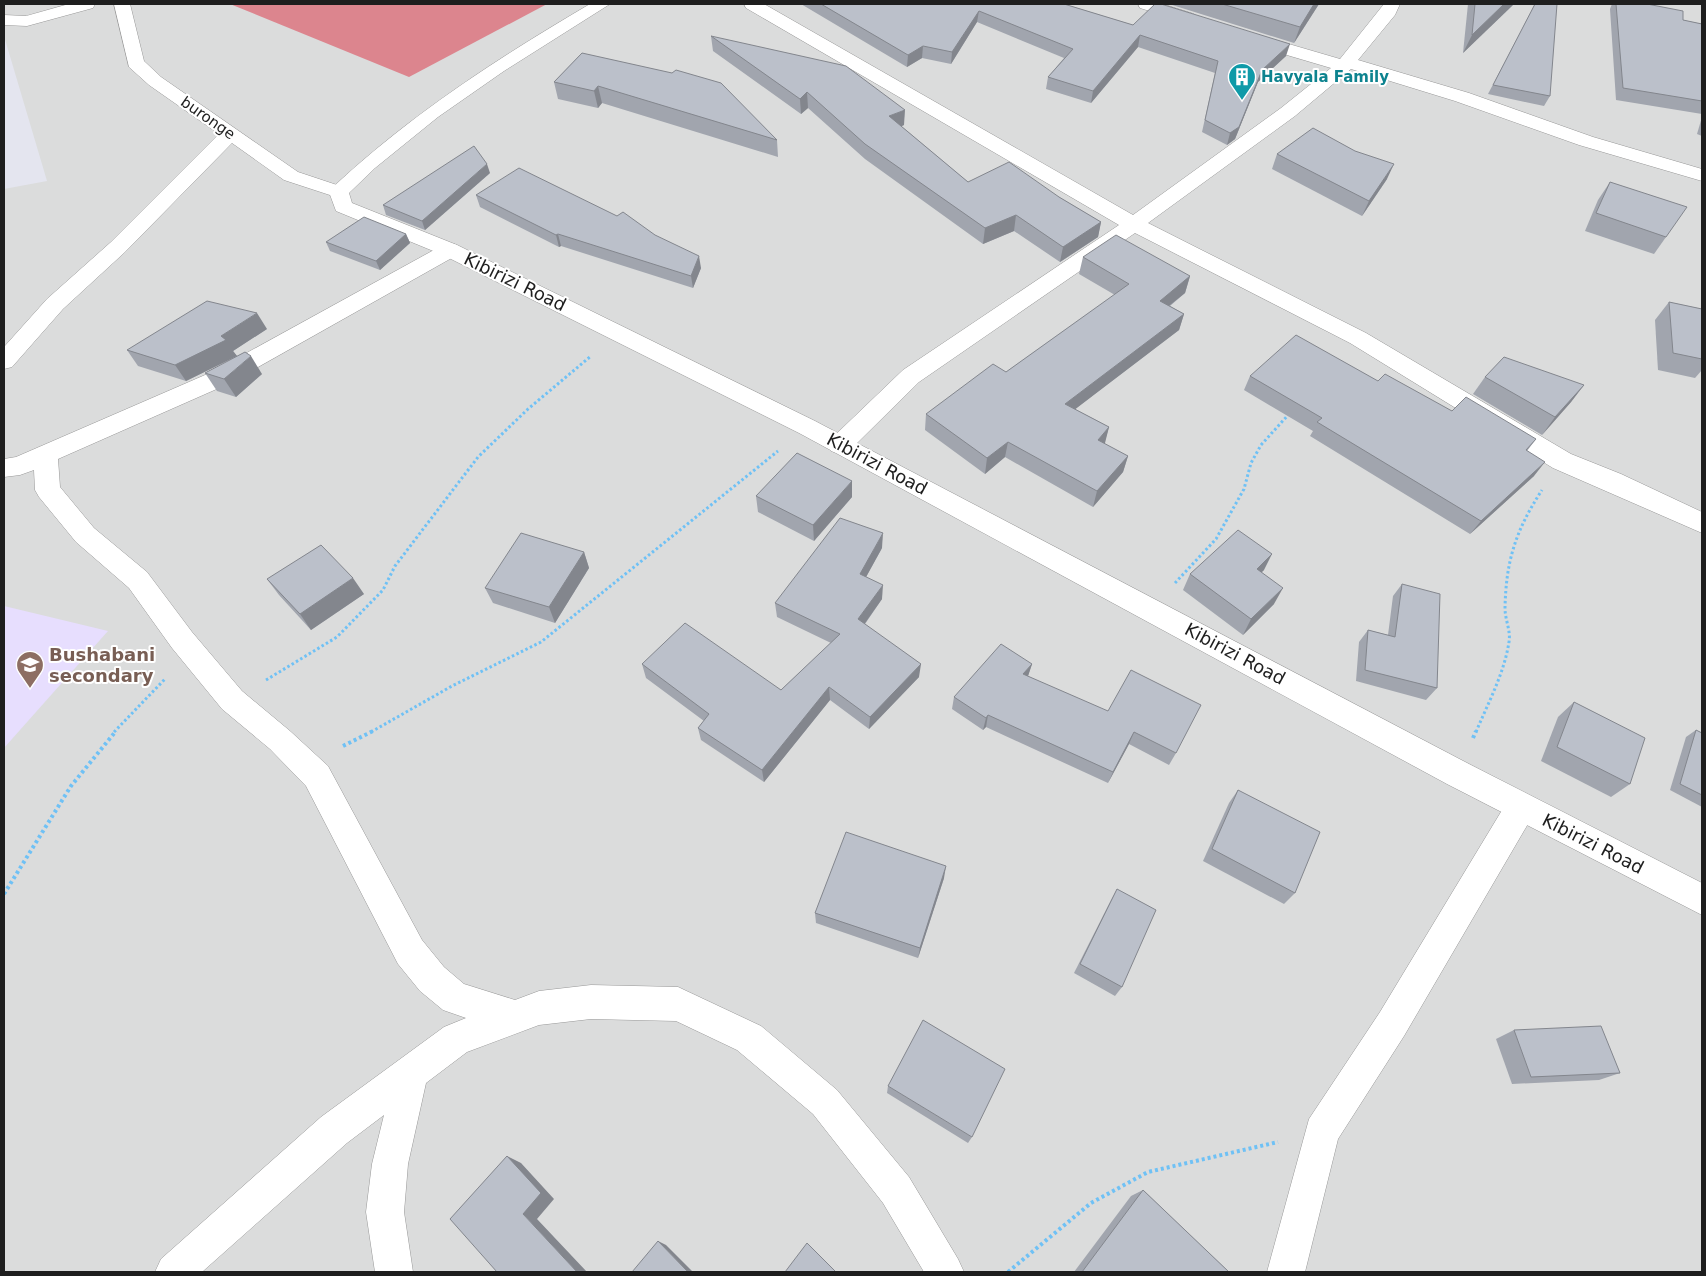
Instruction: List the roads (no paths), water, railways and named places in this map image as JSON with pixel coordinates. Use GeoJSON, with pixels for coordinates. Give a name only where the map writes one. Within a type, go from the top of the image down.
{"type":"FeatureCollection","features":[{"type":"Feature","properties":{"kind":"street"},"geometry":{"type":"LineString","coordinates":[[4,20],[27,21],[87,4]]}},
{"type":"Feature","properties":{"kind":"street"},"geometry":{"type":"LineString","coordinates":[[339,192],[362,168],[440,108],[515,54],[602,4]]}},
{"type":"Feature","properties":{"kind":"street"},"geometry":{"type":"LineString","coordinates":[[752,4],[1133,224],[1358,338],[1562,461],[1612,481],[1702,523]]}},
{"type":"Feature","properties":{"kind":"street"},"geometry":{"type":"LineString","coordinates":[[1146,4],[1207,24]]}},
{"type":"Feature","properties":{"kind":"street"},"geometry":{"type":"LineString","coordinates":[[840,444],[911,376],[1133,224],[1288,112],[1346,64],[1389,12],[1392,4]]}},
{"type":"Feature","properties":{"kind":"street","name":"buronge"},"geometry":{"type":"LineString","coordinates":[[126,5],[135,62],[155,81],[291,176],[339,192]]}},
{"type":"Feature","properties":{"kind":"street"},"geometry":{"type":"LineString","coordinates":[[1235,33],[1462,97],[1586,140],[1702,175]]}},
{"type":"Feature","properties":{"kind":"street"},"geometry":{"type":"LineString","coordinates":[[4,361],[55,304],[118,246],[231,134]]}},
{"type":"Feature","properties":{"kind":"street","name":"Kibirizi Road"},"geometry":{"type":"LineString","coordinates":[[339,192],[343,207],[450,250],[807,426],[1458,774],[1702,900]]}},
{"type":"Feature","properties":{"kind":"street"},"geometry":{"type":"LineString","coordinates":[[4,468],[20,466],[220,378],[450,250]]}},
{"type":"Feature","properties":{"kind":"street"},"geometry":{"type":"LineString","coordinates":[[45,454],[48,490],[85,535],[138,580],[191,651],[232,700],[280,740],[317,776],[410,952],[432,979],[456,998],[515,1017]]}},
{"type":"Feature","properties":{"kind":"street"},"geometry":{"type":"LineString","coordinates":[[1286,1272],[1322,1132],[1392,1024],[1521,807]]}},
{"type":"Feature","properties":{"kind":"street"},"geometry":{"type":"LineString","coordinates":[[174,1272],[334,1130],[456,1039],[539,1008],[591,1002],[678,1004],[749,1038],[826,1102],[896,1190],[945,1272]]}},
{"type":"Feature","properties":{"kind":"street"},"geometry":{"type":"LineString","coordinates":[[394,1272],[385,1212],[390,1164],[411,1073]]}},
{"type":"Feature","properties":{"kind":"place","name":"Havyala Family"},"geometry":{"type":"Point","coordinates":[1242,101]}},
{"type":"Feature","properties":{"kind":"place","name":"Bushabani secondary"},"geometry":{"type":"Point","coordinates":[30,689]}}]}
